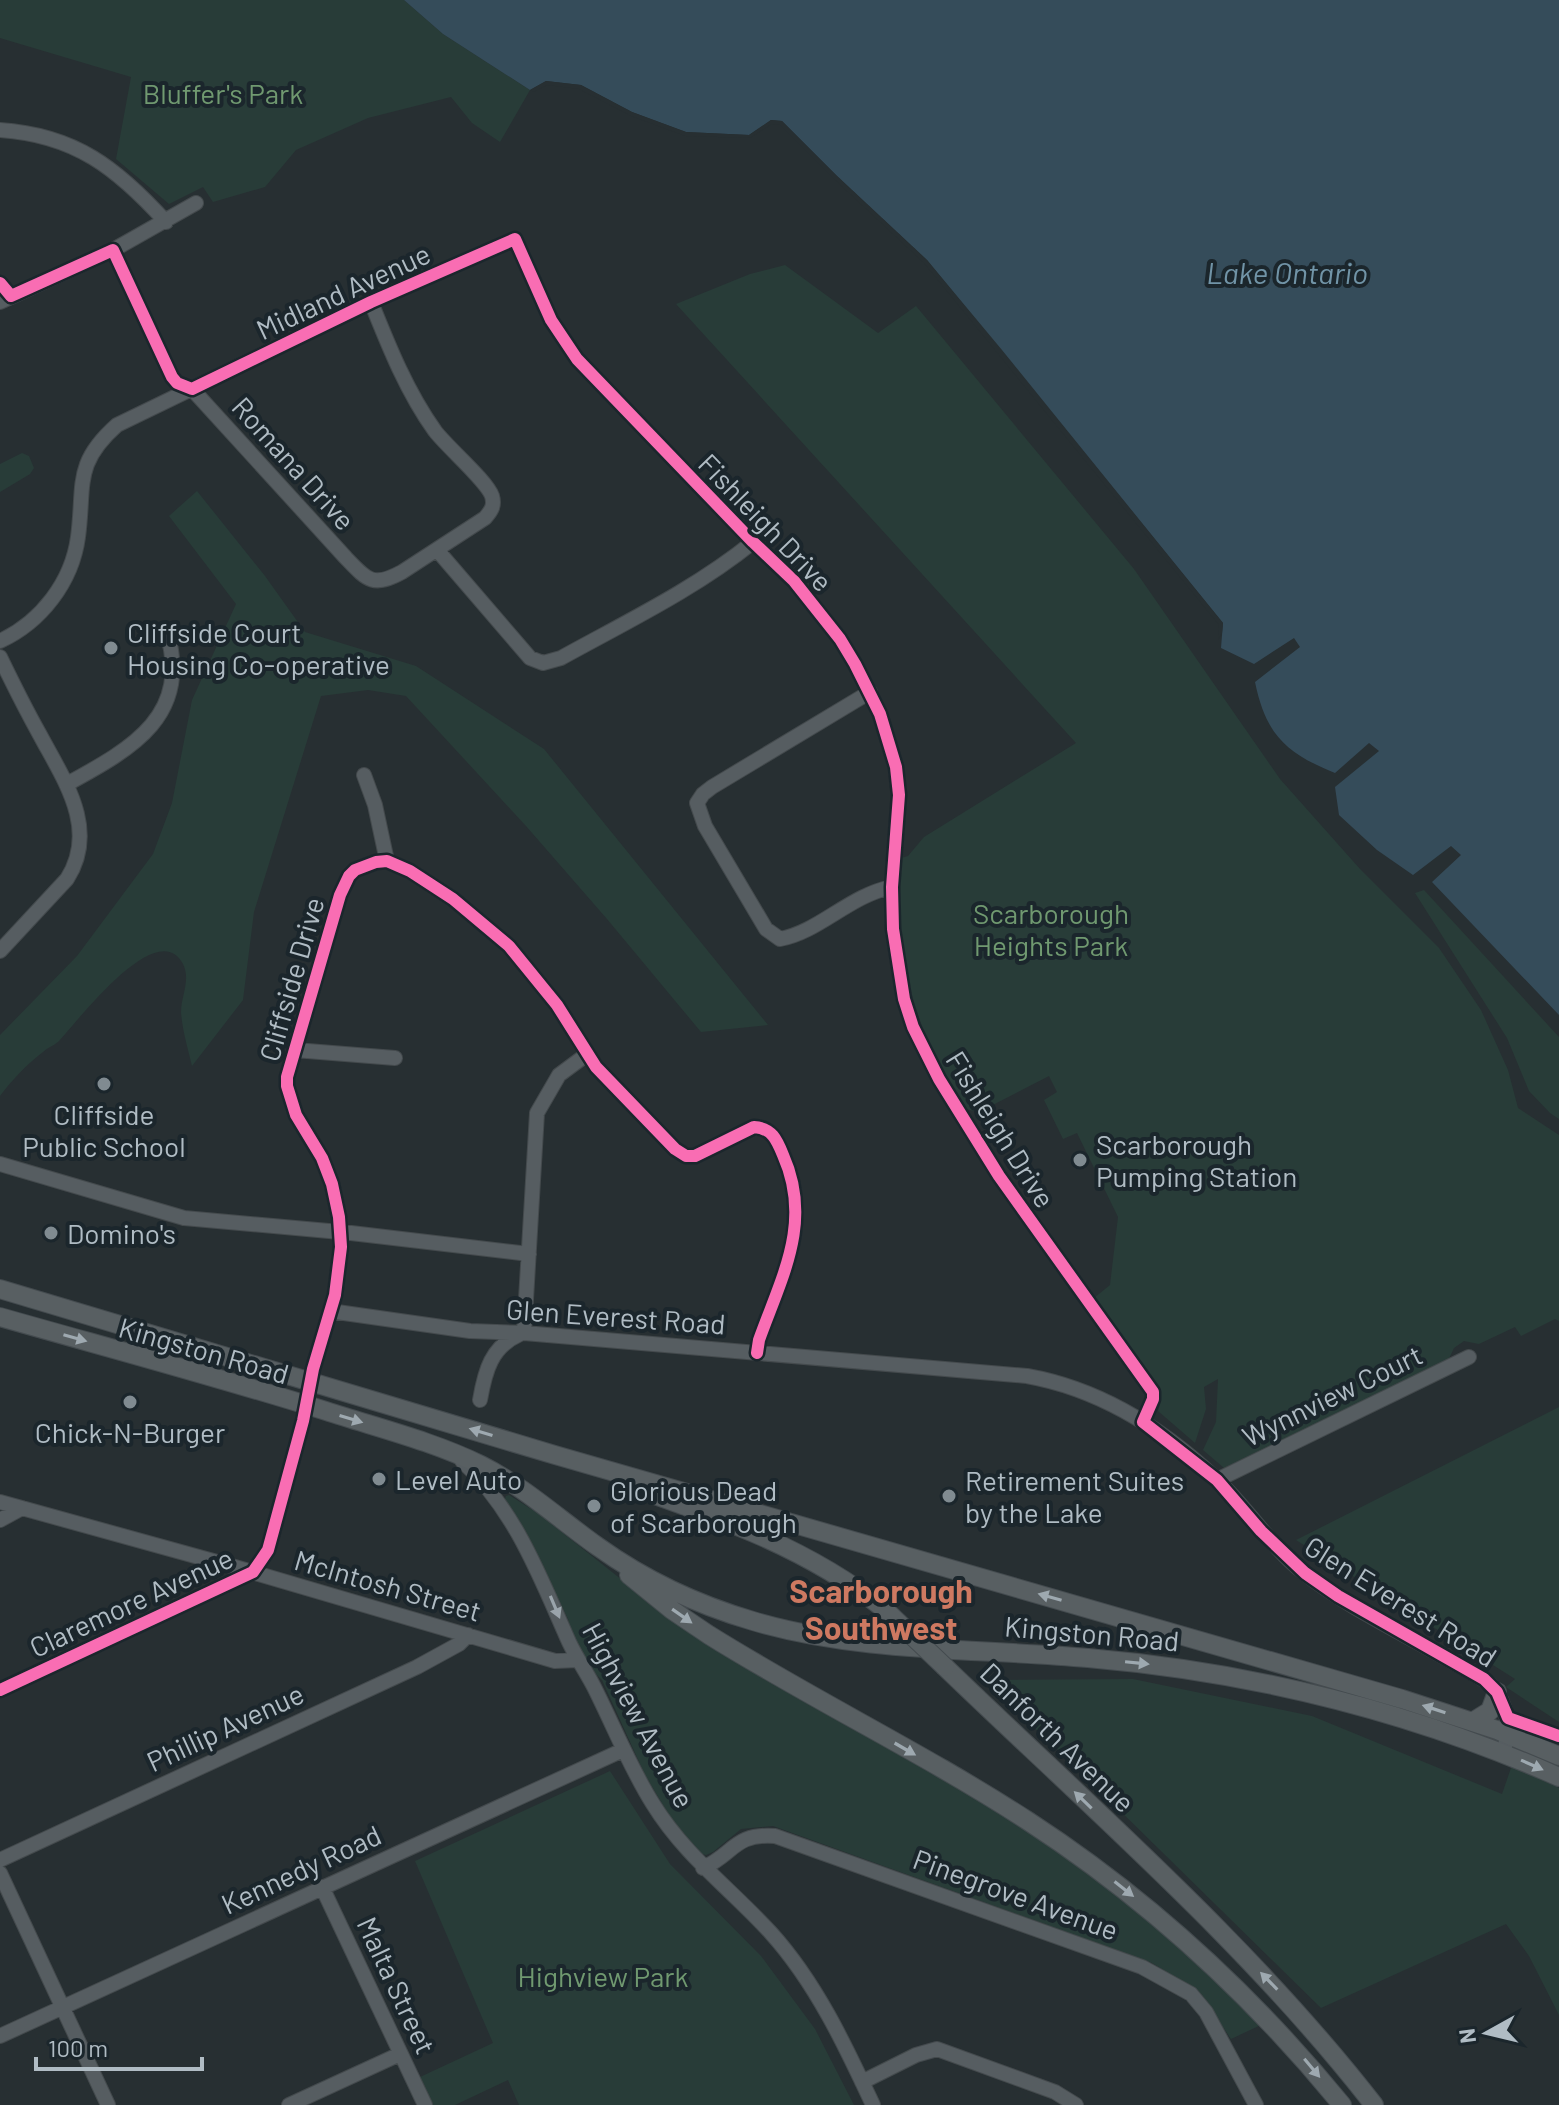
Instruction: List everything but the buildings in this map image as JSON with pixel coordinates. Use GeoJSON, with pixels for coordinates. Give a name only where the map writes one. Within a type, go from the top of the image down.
{"type":"FeatureCollection","features":[{"type":"Feature","properties":{"kind":"main road","name":"Kingston Road"},"geometry":{"type":"LineString","coordinates":[[0,1289],[555,1455],[1474,1721],[1559,1777]]}},
{"type":"Feature","properties":{"kind":"main road","name":"Kingston Road"},"geometry":{"type":"LineString","coordinates":[[0,1317],[306,1404],[438,1446],[484,1466],[600,1549],[683,1595],[749,1620],[835,1641],[1086,1658],[1220,1675],[1286,1687],[1559,1756]]}},
{"type":"Feature","properties":{"kind":"main road","name":"Danforth Avenue"},"geometry":{"type":"LineString","coordinates":[[555,1455],[605,1477],[751,1530],[830,1571],[883,1608],[1249,1961],[1314,2031],[1374,2105]]}},
{"type":"Feature","properties":{"kind":"main road"},"geometry":{"type":"LineString","coordinates":[[600,1549],[672,1610],[709,1635],[989,1797],[1111,1879],[1226,1977],[1294,2047],[1342,2105]]}},
{"type":"Feature","properties":{"kind":"main road"},"geometry":{"type":"LineString","coordinates":[[1474,1721],[1490,1711],[1497,1692]]}},
{"type":"Feature","properties":{"kind":"street"},"geometry":{"type":"LineString","coordinates":[[0,130],[48,137],[89,153],[136,190],[166,222]]}},
{"type":"Feature","properties":{"kind":"street"},"geometry":{"type":"LineString","coordinates":[[0,283],[5,299],[113,250],[196,203]]}},
{"type":"Feature","properties":{"kind":"street","name":"Midland Avenue"},"geometry":{"type":"LineString","coordinates":[[0,641],[19,631],[41,612],[64,580],[71,566],[78,535],[82,479],[99,443],[117,425],[371,302],[515,239]]}},
{"type":"Feature","properties":{"kind":"street","name":"Fishleigh Drive"},"geometry":{"type":"LineString","coordinates":[[515,239],[551,320],[577,359],[794,581],[825,619],[870,692],[884,725],[896,767],[899,795],[892,887],[897,964],[904,999],[924,1051],[1007,1187],[1148,1384],[1153,1399],[1143,1422]]}},
{"type":"Feature","properties":{"kind":"street","name":"Romana Drive"},"geometry":{"type":"LineString","coordinates":[[113,250],[172,377],[177,383],[192,389],[365,577],[375,581],[390,578],[438,551]]}},
{"type":"Feature","properties":{"kind":"street"},"geometry":{"type":"LineString","coordinates":[[371,302],[416,403],[452,452],[488,488],[493,499],[494,506],[485,518],[438,551],[524,652],[537,662],[561,658],[676,594],[730,561],[753,542]]}},
{"type":"Feature","properties":{"kind":"street"},"geometry":{"type":"LineString","coordinates":[[67,784],[124,752],[143,736],[162,710],[171,687],[174,659],[166,629]]}},
{"type":"Feature","properties":{"kind":"street"},"geometry":{"type":"LineString","coordinates":[[0,657],[75,802],[80,841],[74,869],[0,951]]}},
{"type":"Feature","properties":{"kind":"street"},"geometry":{"type":"LineString","coordinates":[[870,692],[712,787],[697,803],[705,826],[766,929],[780,939],[800,932],[874,890],[892,887]]}},
{"type":"Feature","properties":{"kind":"street"},"geometry":{"type":"LineString","coordinates":[[364,775],[375,805],[387,861],[432,884],[509,946],[557,1005],[586,1055],[675,1149],[686,1156],[695,1156],[754,1127],[772,1133],[792,1174],[798,1211],[796,1232],[757,1353]]}},
{"type":"Feature","properties":{"kind":"street","name":"Cliffside Drive"},"geometry":{"type":"LineString","coordinates":[[306,1404],[338,1276],[340,1232],[332,1184],[322,1158],[296,1115],[287,1077],[343,886],[355,870],[387,861]]}},
{"type":"Feature","properties":{"kind":"street"},"geometry":{"type":"LineString","coordinates":[[295,1050],[395,1058]]}},
{"type":"Feature","properties":{"kind":"street"},"geometry":{"type":"LineString","coordinates":[[480,1400],[490,1360],[504,1343],[524,1333],[537,1113],[559,1075],[586,1055]]}},
{"type":"Feature","properties":{"kind":"street"},"geometry":{"type":"LineString","coordinates":[[0,1164],[184,1218],[529,1254]]}},
{"type":"Feature","properties":{"kind":"street","name":"Glen Everest Road"},"geometry":{"type":"LineString","coordinates":[[330,1311],[481,1332],[524,1333],[1050,1380],[1099,1396],[1143,1422],[1217,1480],[1261,1531],[1305,1573],[1338,1596],[1484,1679],[1497,1692],[1506,1708],[1506,1744]]}},
{"type":"Feature","properties":{"kind":"street","name":"Wynnview Court"},"geometry":{"type":"LineString","coordinates":[[1217,1480],[1469,1357]]}},
{"type":"Feature","properties":{"kind":"street","name":"Claremore Avenue"},"geometry":{"type":"LineString","coordinates":[[0,1690],[253,1572],[268,1550],[306,1404]]}},
{"type":"Feature","properties":{"kind":"street","name":"Highview Avenue"},"geometry":{"type":"LineString","coordinates":[[457,1455],[481,1478],[502,1506],[531,1555],[578,1660],[592,1682],[623,1750],[661,1816],[703,1868],[787,1952],[829,2016],[873,2105]]}},
{"type":"Feature","properties":{"kind":"street","name":"McIntosh Street"},"geometry":{"type":"LineString","coordinates":[[0,1502],[555,1661],[578,1660]]}},
{"type":"Feature","properties":{"kind":"street"},"geometry":{"type":"LineString","coordinates":[[0,1520],[22,1508]]}},
{"type":"Feature","properties":{"kind":"street","name":"Phillip Avenue"},"geometry":{"type":"LineString","coordinates":[[0,1860],[417,1667],[459,1644],[468,1635]]}},
{"type":"Feature","properties":{"kind":"street","name":"Kennedy Road"},"geometry":{"type":"LineString","coordinates":[[0,2036],[623,1750]]}},
{"type":"Feature","properties":{"kind":"street","name":"Pinegrove Avenue"},"geometry":{"type":"LineString","coordinates":[[703,1868],[714,1863],[734,1844],[751,1836],[775,1836],[1142,1967],[1191,1994],[1206,2012],[1256,2105]]}},
{"type":"Feature","properties":{"kind":"street"},"geometry":{"type":"LineString","coordinates":[[0,1873],[108,2105]]}},
{"type":"Feature","properties":{"kind":"street","name":"Malta Street"},"geometry":{"type":"LineString","coordinates":[[322,1887],[425,2105]]}},
{"type":"Feature","properties":{"kind":"street"},"geometry":{"type":"LineString","coordinates":[[862,2082],[916,2055],[937,2049],[1055,2092],[1076,2105]]}},
{"type":"Feature","properties":{"kind":"street"},"geometry":{"type":"LineString","coordinates":[[289,2105],[400,2054]]}},
{"type":"Feature","properties":{"kind":"green space","name":"Bluffer's Park"},"geometry":{"type":"Polygon","coordinates":[[[0,0],[404,0],[443,34],[530,90],[500,142],[472,123],[451,97],[368,118],[296,150],[265,187],[213,202],[203,187],[169,204],[116,159],[131,77],[0,38],[0,0]]]}},
{"type":"Feature","properties":{"kind":"green space","name":"Scarborough Heights Park"},"geometry":{"type":"Polygon","coordinates":[[[785,265],[878,333],[916,306],[1134,569],[1280,779],[1360,869],[1439,948],[1481,1010],[1508,1070],[1518,1108],[1559,1135],[1559,1321],[1555,1319],[1521,1336],[1515,1327],[1479,1344],[1464,1341],[1454,1348],[1446,1365],[1224,1468],[1203,1450],[1216,1422],[1218,1379],[1204,1387],[1206,1409],[1195,1443],[1158,1411],[1161,1400],[1158,1386],[1094,1298],[1110,1285],[1118,1217],[1077,1133],[1063,1139],[1044,1100],[1057,1092],[1049,1076],[985,1109],[977,1112],[966,1109],[932,1051],[920,1021],[904,958],[901,858],[908,856],[924,837],[1076,743],[676,304],[750,274],[785,265]]]}},
{"type":"Feature","properties":{"kind":"green space"},"geometry":{"type":"Polygon","coordinates":[[[22,453],[29,456],[34,468],[30,474],[0,492],[0,464],[22,453]]]}},
{"type":"Feature","properties":{"kind":"green space"},"geometry":{"type":"Polygon","coordinates":[[[197,491],[305,632],[416,666],[544,749],[768,1025],[701,1032],[526,826],[406,696],[368,690],[321,696],[254,912],[243,1000],[192,1066],[181,1012],[185,970],[171,952],[155,953],[117,978],[58,1042],[14,1078],[0,1096],[0,1035],[77,956],[153,854],[172,803],[192,700],[236,604],[169,516],[197,491]]]}},
{"type":"Feature","properties":{"kind":"green space"},"geometry":{"type":"Polygon","coordinates":[[[1424,890],[1559,1037],[1559,1119],[1529,1091],[1507,1038],[1415,893],[1424,890]]]}},
{"type":"Feature","properties":{"kind":"green space"},"geometry":{"type":"Polygon","coordinates":[[[1559,1407],[1559,1722],[1506,1687],[1515,1679],[1296,1540],[1559,1407]]]}},
{"type":"Feature","properties":{"kind":"green space"},"geometry":{"type":"Polygon","coordinates":[[[509,1495],[539,1514],[651,1603],[1037,1836],[1158,1925],[1263,2024],[1231,2039],[1197,1995],[1152,1963],[773,1826],[741,1829],[713,1852],[706,1855],[698,1853],[669,1815],[645,1775],[602,1680],[584,1663],[570,1633],[568,1619],[520,1523],[504,1501],[509,1495]]]}},
{"type":"Feature","properties":{"kind":"green space"},"geometry":{"type":"Polygon","coordinates":[[[1133,1679],[1312,1716],[1502,1794],[1512,1765],[1559,1788],[1559,2015],[1529,1956],[1506,1924],[1321,2008],[1052,1744],[982,1680],[1133,1679]]]}},
{"type":"Feature","properties":{"kind":"green space","name":"Highview Park"},"geometry":{"type":"Polygon","coordinates":[[[610,1771],[670,1864],[761,1956],[815,2029],[854,2105],[519,2105],[508,2080],[455,2105],[433,2105],[420,2077],[493,2043],[415,1861],[610,1771]]]}},
{"type":"Feature","properties":{"kind":"water","name":"Lake Ontario"},"geometry":{"type":"Polygon","coordinates":[[[404,0],[1559,0],[1559,1015],[1432,882],[1461,855],[1451,846],[1413,875],[1377,850],[1339,815],[1335,787],[1379,751],[1369,743],[1335,773],[1303,758],[1272,729],[1255,682],[1300,647],[1294,638],[1254,664],[1221,648],[1223,623],[927,260],[782,121],[771,120],[749,135],[686,132],[632,112],[581,85],[546,81],[530,90],[443,34],[404,0]]]}},
{"type":"Feature","properties":{"kind":"pier"},"geometry":{"type":"Polygon","coordinates":[[[546,81],[581,85],[632,112],[686,132],[749,135],[771,120],[782,121],[927,260],[1223,623],[1218,640],[1219,625],[924,263],[780,125],[772,124],[750,138],[685,136],[631,116],[579,89],[547,85],[534,92],[530,90],[546,81]]]}},
{"type":"Feature","properties":{"kind":"cycle path"},"geometry":{"type":"LineString","coordinates":[[0,283],[11,296],[113,250],[172,377],[177,383],[192,389],[371,302],[515,239],[551,320],[577,359],[794,581],[840,639],[855,664],[880,714],[896,767],[899,795],[892,887],[893,929],[904,999],[913,1027],[939,1079],[999,1176],[1153,1392],[1143,1422],[1217,1480],[1261,1531],[1305,1573],[1338,1596],[1484,1679],[1497,1692],[1508,1718],[1559,1736]]}},
{"type":"Feature","properties":{"kind":"cycle path"},"geometry":{"type":"LineString","coordinates":[[0,1690],[253,1572],[268,1550],[303,1421],[313,1369],[335,1295],[341,1247],[332,1184],[322,1158],[296,1115],[287,1077],[340,895],[355,870],[387,861],[410,871],[453,899],[509,946],[557,1005],[596,1067],[675,1149],[686,1156],[695,1156],[754,1127],[773,1136],[792,1180],[795,1226],[785,1271],[757,1353]]}},
{"type":"Feature","properties":{"kind":"place","name":"Cliffside Court Housing Co-operative"},"geometry":{"type":"Point","coordinates":[111,648]}},
{"type":"Feature","properties":{"kind":"place","name":"Cliffside Public School"},"geometry":{"type":"Point","coordinates":[104,1084]}},
{"type":"Feature","properties":{"kind":"place","name":"Scarborough Pumping Station"},"geometry":{"type":"Point","coordinates":[1080,1160]}},
{"type":"Feature","properties":{"kind":"place","name":"Domino's"},"geometry":{"type":"Point","coordinates":[51,1233]}},
{"type":"Feature","properties":{"kind":"place","name":"Chick-N-Burger"},"geometry":{"type":"Point","coordinates":[130,1402]}},
{"type":"Feature","properties":{"kind":"place","name":"Level Auto"},"geometry":{"type":"Point","coordinates":[379,1479]}},
{"type":"Feature","properties":{"kind":"place","name":"Retirement Suites by the Lake"},"geometry":{"type":"Point","coordinates":[949,1496]}},
{"type":"Feature","properties":{"kind":"place","name":"Glorious Dead of Scarborough"},"geometry":{"type":"Point","coordinates":[594,1506]}},
{"type":"Feature","properties":{"kind":"district","name":"Scarborough Southwest"},"geometry":{"type":"Point","coordinates":[881,1608]}}]}
